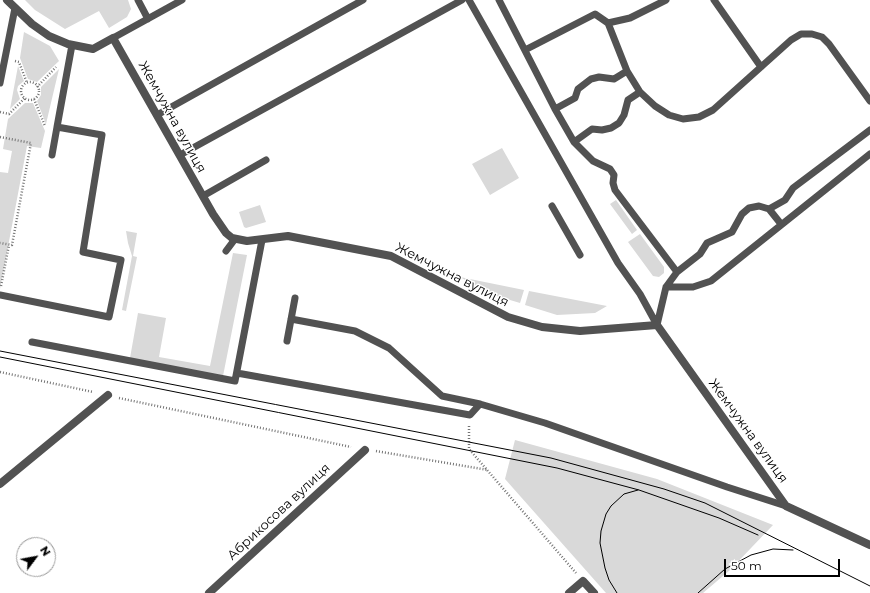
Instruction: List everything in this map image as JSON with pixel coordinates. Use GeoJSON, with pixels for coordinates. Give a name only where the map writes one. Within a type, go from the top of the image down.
{"type":"FeatureCollection","features":[{"type":"Feature","properties":{"kind":"street"},"geometry":{"type":"LineString","coordinates":[[6,0],[32,24],[49,36],[72,45],[93,49],[114,38]]}},
{"type":"Feature","properties":{"kind":"street","name":"Жемчужна вулиця"},"geometry":{"type":"LineString","coordinates":[[114,38],[180,156],[226,233],[235,239],[247,241],[288,236],[391,256],[508,317],[542,327],[580,331],[657,324],[786,506],[870,545]]}},
{"type":"Feature","properties":{"kind":"street"},"geometry":{"type":"LineString","coordinates":[[0,484],[108,395]]}},
{"type":"Feature","properties":{"kind":"street","name":"Абрикосова вулиця"},"geometry":{"type":"LineString","coordinates":[[209,593],[365,450]]}},
{"type":"Feature","properties":{"kind":"street"},"geometry":{"type":"LineString","coordinates":[[569,593],[583,581],[594,593]]}},
{"type":"Feature","properties":{"kind":"lane"},"geometry":{"type":"LineString","coordinates":[[138,0],[148,19]]}},
{"type":"Feature","properties":{"kind":"lane"},"geometry":{"type":"LineString","coordinates":[[114,38],[182,0]]}},
{"type":"Feature","properties":{"kind":"lane"},"geometry":{"type":"LineString","coordinates":[[157,115],[353,2],[363,0]]}},
{"type":"Feature","properties":{"kind":"lane"},"geometry":{"type":"LineString","coordinates":[[180,156],[462,0]]}},
{"type":"Feature","properties":{"kind":"lane"},"geometry":{"type":"LineString","coordinates":[[469,0],[618,262],[640,294],[657,324]]}},
{"type":"Feature","properties":{"kind":"lane"},"geometry":{"type":"LineString","coordinates":[[499,0],[555,109],[574,142],[593,161],[610,169],[614,175],[613,182],[615,190],[677,272]]}},
{"type":"Feature","properties":{"kind":"lane"},"geometry":{"type":"LineString","coordinates":[[608,23],[630,18],[666,0]]}},
{"type":"Feature","properties":{"kind":"lane"},"geometry":{"type":"LineString","coordinates":[[714,0],[761,67]]}},
{"type":"Feature","properties":{"kind":"lane"},"geometry":{"type":"LineString","coordinates":[[0,83],[14,8]]}},
{"type":"Feature","properties":{"kind":"lane"},"geometry":{"type":"LineString","coordinates":[[525,50],[595,14],[608,23],[627,71],[640,92],[655,106],[669,115],[684,118],[699,117],[718,106],[791,40],[801,34],[812,34],[822,37],[829,44],[870,102]]}},
{"type":"Feature","properties":{"kind":"lane"},"geometry":{"type":"LineString","coordinates":[[52,155],[72,45]]}},
{"type":"Feature","properties":{"kind":"lane"},"geometry":{"type":"LineString","coordinates":[[555,109],[575,98],[578,89],[591,79],[614,79],[627,71]]}},
{"type":"Feature","properties":{"kind":"lane"},"geometry":{"type":"LineString","coordinates":[[574,142],[592,129],[602,130],[611,128],[619,123],[624,115],[628,100],[640,92]]}},
{"type":"Feature","properties":{"kind":"lane"},"geometry":{"type":"LineString","coordinates":[[0,293],[109,317],[121,260],[83,252],[102,135],[57,128]]}},
{"type":"Feature","properties":{"kind":"lane"},"geometry":{"type":"LineString","coordinates":[[769,209],[785,200],[793,188],[870,130]]}},
{"type":"Feature","properties":{"kind":"lane"},"geometry":{"type":"LineString","coordinates":[[666,287],[693,287],[711,281],[870,154]]}},
{"type":"Feature","properties":{"kind":"lane"},"geometry":{"type":"LineString","coordinates":[[203,196],[266,160]]}},
{"type":"Feature","properties":{"kind":"lane"},"geometry":{"type":"LineString","coordinates":[[552,206],[580,255]]}},
{"type":"Feature","properties":{"kind":"lane"},"geometry":{"type":"LineString","coordinates":[[657,324],[666,287],[677,272],[700,254],[707,243],[732,232],[742,214],[748,208],[759,206],[769,209],[781,224]]}},
{"type":"Feature","properties":{"kind":"lane"},"geometry":{"type":"LineString","coordinates":[[226,251],[235,239]]}},
{"type":"Feature","properties":{"kind":"lane"},"geometry":{"type":"LineString","coordinates":[[32,342],[235,381],[239,374],[264,239]]}},
{"type":"Feature","properties":{"kind":"lane"},"geometry":{"type":"LineString","coordinates":[[287,341],[295,298]]}},
{"type":"Feature","properties":{"kind":"lane"},"geometry":{"type":"LineString","coordinates":[[291,319],[355,331],[389,348],[442,396],[480,404],[545,423],[680,471],[786,506]]}},
{"type":"Feature","properties":{"kind":"lane"},"geometry":{"type":"LineString","coordinates":[[239,374],[470,415],[480,404]]}},
{"type":"Feature","properties":{"kind":"path"},"geometry":{"type":"LineString","coordinates":[[5,60],[19,62],[27,83]]}},
{"type":"Feature","properties":{"kind":"path"},"geometry":{"type":"LineString","coordinates":[[37,87],[59,65],[68,67]]}},
{"type":"Feature","properties":{"kind":"path"},"geometry":{"type":"LineString","coordinates":[[27,83],[34,84],[37,87],[38,94],[34,99],[29,100],[25,98],[21,90],[27,83]]}},
{"type":"Feature","properties":{"kind":"path"},"geometry":{"type":"LineString","coordinates":[[0,112],[9,114],[25,98]]}},
{"type":"Feature","properties":{"kind":"path"},"geometry":{"type":"LineString","coordinates":[[34,99],[46,127],[57,128]]}},
{"type":"Feature","properties":{"kind":"path"},"geometry":{"type":"LineString","coordinates":[[0,137],[31,143],[12,245],[9,245],[0,293]]}},
{"type":"Feature","properties":{"kind":"path"},"geometry":{"type":"LineString","coordinates":[[0,243],[9,245]]}},
{"type":"Feature","properties":{"kind":"path"},"geometry":{"type":"LineString","coordinates":[[0,372],[365,450],[488,470]]}},
{"type":"Feature","properties":{"kind":"path"},"geometry":{"type":"LineString","coordinates":[[470,415],[469,449],[583,581]]}},
{"type":"Feature","properties":{"kind":"shaded area"},"geometry":{"type":"Polygon","coordinates":[[[25,0],[128,0],[131,9],[127,17],[109,28],[99,11],[65,29],[35,10],[25,0]]]}},
{"type":"Feature","properties":{"kind":"shaded area"},"geometry":{"type":"Polygon","coordinates":[[[24,32],[50,46],[59,61],[37,82],[28,79],[20,58],[24,32]]]}},
{"type":"Feature","properties":{"kind":"shaded area"},"geometry":{"type":"Polygon","coordinates":[[[18,66],[24,81],[18,86],[17,90],[20,99],[10,109],[18,66]]]}},
{"type":"Feature","properties":{"kind":"shaded area"},"geometry":{"type":"Polygon","coordinates":[[[59,69],[46,124],[37,101],[41,95],[41,87],[59,69]]]}},
{"type":"Feature","properties":{"kind":"shaded area"},"geometry":{"type":"Polygon","coordinates":[[[25,103],[33,103],[45,131],[41,148],[27,146],[0,289],[0,172],[8,173],[12,151],[3,149],[8,119],[25,103]]]}},
{"type":"Feature","properties":{"kind":"shaded area"},"geometry":{"type":"Polygon","coordinates":[[[502,148],[519,178],[490,195],[472,164],[502,148]]]}},
{"type":"Feature","properties":{"kind":"shaded area"},"geometry":{"type":"Polygon","coordinates":[[[616,200],[637,230],[632,234],[610,204],[616,200]]]}},
{"type":"Feature","properties":{"kind":"shaded area"},"geometry":{"type":"Polygon","coordinates":[[[260,205],[266,222],[246,228],[244,227],[239,212],[260,205]]]}},
{"type":"Feature","properties":{"kind":"shaded area"},"geometry":{"type":"Polygon","coordinates":[[[126,231],[137,233],[133,256],[137,257],[126,311],[122,310],[132,256],[126,231]]]}},
{"type":"Feature","properties":{"kind":"shaded area"},"geometry":{"type":"Polygon","coordinates":[[[640,234],[664,267],[664,273],[659,277],[653,276],[628,242],[640,234]]]}},
{"type":"Feature","properties":{"kind":"shaded area"},"geometry":{"type":"Polygon","coordinates":[[[233,253],[247,255],[223,376],[130,358],[138,313],[166,318],[159,357],[210,366],[233,253]]]}},
{"type":"Feature","properties":{"kind":"shaded area"},"geometry":{"type":"Polygon","coordinates":[[[460,277],[524,290],[520,303],[490,294],[460,277]]]}},
{"type":"Feature","properties":{"kind":"shaded area"},"geometry":{"type":"Polygon","coordinates":[[[529,291],[607,306],[595,313],[557,315],[525,305],[529,291]]]}},
{"type":"Feature","properties":{"kind":"shaded area"},"geometry":{"type":"Polygon","coordinates":[[[515,440],[657,479],[773,525],[730,570],[703,593],[606,593],[505,479],[515,440]]]}},
{"type":"Feature","properties":{"kind":"tram line"},"geometry":{"type":"LineString","coordinates":[[0,351],[551,458],[664,489],[705,503],[870,586]]}},
{"type":"Feature","properties":{"kind":"tram line"},"geometry":{"type":"LineString","coordinates":[[0,357],[557,468],[639,490],[719,518],[758,535]]}},
{"type":"Feature","properties":{"kind":"tram line"},"geometry":{"type":"LineString","coordinates":[[617,593],[609,580],[605,568],[600,543],[601,531],[606,514],[611,506],[624,494],[638,490]]}},
{"type":"Feature","properties":{"kind":"tram line"},"geometry":{"type":"LineString","coordinates":[[698,593],[725,569],[751,555],[773,549],[793,550]]}}]}
